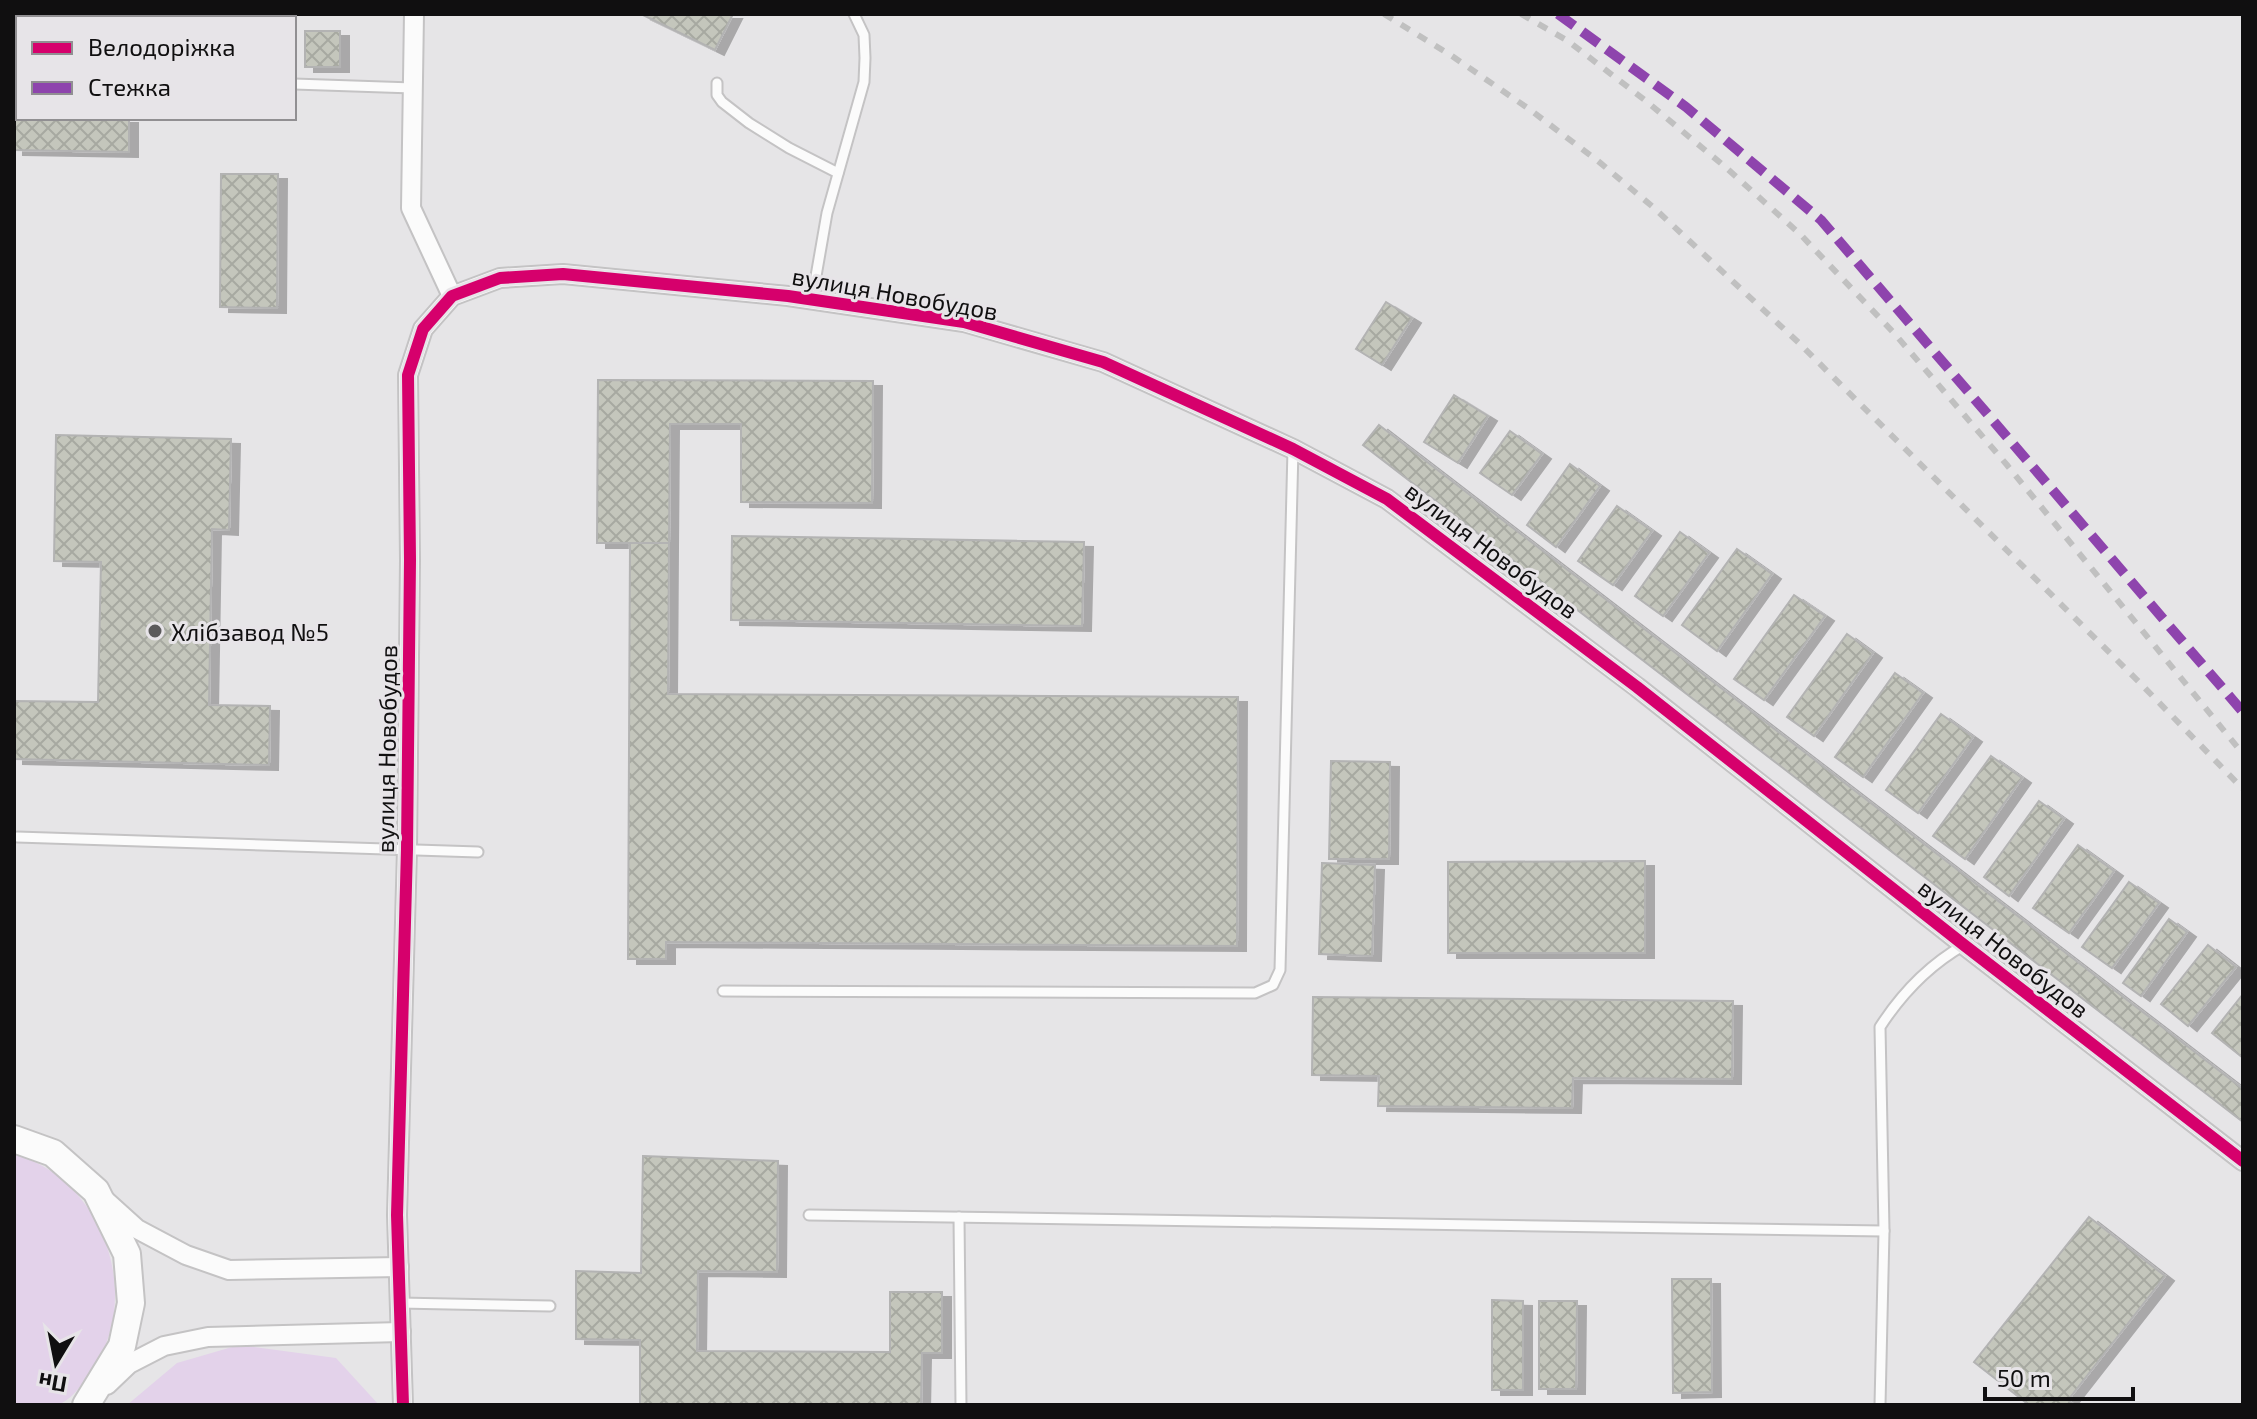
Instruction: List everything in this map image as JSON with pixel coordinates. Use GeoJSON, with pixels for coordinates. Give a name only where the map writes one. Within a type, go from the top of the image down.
{"type":"FeatureCollection","features":[{"type":"Feature","properties":{"kind":"street"},"geometry":{"type":"LineString","coordinates":[[414,14],[411,208],[452,296]]}},
{"type":"Feature","properties":{"kind":"street","name":"вулиця Новобудов"},"geometry":{"type":"LineString","coordinates":[[403,1405],[397,1215],[407,849],[408,375],[423,329],[452,296],[500,278],[563,274],[812,299],[964,322],[1103,362],[1293,449],[1387,499],[1637,687],[2243,1161]]}},
{"type":"Feature","properties":{"kind":"street"},"geometry":{"type":"LineString","coordinates":[[14,1139],[53,1153],[137,1229],[186,1255],[229,1270],[399,1267]]}},
{"type":"Feature","properties":{"kind":"street"},"geometry":{"type":"LineString","coordinates":[[87,1404],[122,1346],[131,1303],[127,1254],[96,1191]]}},
{"type":"Feature","properties":{"kind":"street"},"geometry":{"type":"LineString","coordinates":[[87,1404],[129,1364],[164,1346],[208,1337],[401,1332]]}},
{"type":"Feature","properties":{"kind":"lane"},"geometry":{"type":"LineString","coordinates":[[812,299],[827,213],[864,82],[864,35],[854,14]]}},
{"type":"Feature","properties":{"kind":"lane"},"geometry":{"type":"LineString","coordinates":[[717,83],[717,95],[722,102],[749,123],[838,173]]}},
{"type":"Feature","properties":{"kind":"lane"},"geometry":{"type":"LineString","coordinates":[[296,84],[413,88]]}},
{"type":"Feature","properties":{"kind":"lane"},"geometry":{"type":"LineString","coordinates":[[723,991],[1255,993],[1273,985],[1280,970],[1293,449]]}},
{"type":"Feature","properties":{"kind":"lane"},"geometry":{"type":"LineString","coordinates":[[17,837],[478,852]]}},
{"type":"Feature","properties":{"kind":"lane"},"geometry":{"type":"LineString","coordinates":[[1880,1405],[1884,1231],[1880,1027],[1895,1003],[1915,983],[1940,959],[1964,945]]}},
{"type":"Feature","properties":{"kind":"lane"},"geometry":{"type":"LineString","coordinates":[[809,1215],[1884,1231]]}},
{"type":"Feature","properties":{"kind":"lane"},"geometry":{"type":"LineString","coordinates":[[959,1217],[961,1405]]}},
{"type":"Feature","properties":{"kind":"lane"},"geometry":{"type":"LineString","coordinates":[[400,1303],[550,1306]]}},
{"type":"Feature","properties":{"kind":"shaded area"},"geometry":{"type":"Polygon","coordinates":[[[14,1154],[45,1167],[71,1188],[92,1214],[106,1244],[114,1276],[114,1309],[107,1342],[78,1389],[58,1405],[14,1405],[14,1154]]]}},
{"type":"Feature","properties":{"kind":"shaded area"},"geometry":{"type":"Polygon","coordinates":[[[239,1345],[336,1358],[379,1405],[127,1405],[177,1363],[239,1345]]]}},
{"type":"Feature","properties":{"kind":"building"},"geometry":{"type":"Polygon","coordinates":[[[641,14],[733,14],[715,50],[641,14]]]}},
{"type":"Feature","properties":{"kind":"building"},"geometry":{"type":"Polygon","coordinates":[[[305,31],[340,31],[340,67],[305,67],[305,31]]]}},
{"type":"Feature","properties":{"kind":"building"},"geometry":{"type":"Polygon","coordinates":[[[14,99],[16,120],[129,120],[129,152],[14,150],[14,99]]]}},
{"type":"Feature","properties":{"kind":"building"},"geometry":{"type":"Polygon","coordinates":[[[221,174],[278,174],[277,308],[220,307],[221,174]]]}},
{"type":"Feature","properties":{"kind":"building"},"geometry":{"type":"Polygon","coordinates":[[[1386,302],[1412,318],[1382,365],[1356,349],[1386,302]]]}},
{"type":"Feature","properties":{"kind":"building"},"geometry":{"type":"Polygon","coordinates":[[[598,380],[873,381],[872,503],[741,502],[741,424],[670,424],[669,543],[597,543],[598,380]]]}},
{"type":"Feature","properties":{"kind":"building"},"geometry":{"type":"Polygon","coordinates":[[[1454,395],[1488,416],[1458,463],[1424,442],[1454,395]]]}},
{"type":"Feature","properties":{"kind":"building"},"geometry":{"type":"Polygon","coordinates":[[[1379,425],[2243,1089],[2243,1122],[1363,445],[1379,425]]]}},
{"type":"Feature","properties":{"kind":"building"},"geometry":{"type":"Polygon","coordinates":[[[1510,431],[1542,454],[1512,495],[1480,473],[1510,431]]]}},
{"type":"Feature","properties":{"kind":"building","name":"Хлібзавод №5"},"geometry":{"type":"Polygon","coordinates":[[[56,435],[231,439],[229,530],[212,529],[209,705],[270,706],[269,765],[14,759],[14,701],[98,702],[101,562],[54,561],[56,435]]]}},
{"type":"Feature","properties":{"kind":"building"},"geometry":{"type":"Polygon","coordinates":[[[1570,464],[1600,486],[1556,547],[1527,525],[1570,464]]]}},
{"type":"Feature","properties":{"kind":"building"},"geometry":{"type":"Polygon","coordinates":[[[1617,506],[1652,531],[1613,585],[1578,561],[1617,506]]]}},
{"type":"Feature","properties":{"kind":"building"},"geometry":{"type":"Polygon","coordinates":[[[1680,532],[1709,553],[1663,616],[1635,596],[1680,532]]]}},
{"type":"Feature","properties":{"kind":"building"},"geometry":{"type":"Polygon","coordinates":[[[732,536],[1084,542],[1082,626],[731,620],[732,536]]]}},
{"type":"Feature","properties":{"kind":"building"},"geometry":{"type":"Polygon","coordinates":[[[630,543],[669,543],[668,694],[1238,697],[1237,946],[666,942],[666,959],[628,959],[630,543]]]}},
{"type":"Feature","properties":{"kind":"building"},"geometry":{"type":"Polygon","coordinates":[[[1737,549],[1772,574],[1717,651],[1682,625],[1737,549]]]}},
{"type":"Feature","properties":{"kind":"building"},"geometry":{"type":"Polygon","coordinates":[[[1794,595],[1825,616],[1764,700],[1734,679],[1794,595]]]}},
{"type":"Feature","properties":{"kind":"building"},"geometry":{"type":"Polygon","coordinates":[[[1847,634],[1873,653],[1814,736],[1787,717],[1847,634]]]}},
{"type":"Feature","properties":{"kind":"building"},"geometry":{"type":"Polygon","coordinates":[[[1895,673],[1923,693],[1863,777],[1835,757],[1895,673]]]}},
{"type":"Feature","properties":{"kind":"building"},"geometry":{"type":"Polygon","coordinates":[[[1941,714],[1973,737],[1918,813],[1886,790],[1941,714]]]}},
{"type":"Feature","properties":{"kind":"building"},"geometry":{"type":"Polygon","coordinates":[[[1991,756],[2022,778],[1965,859],[1933,836],[1991,756]]]}},
{"type":"Feature","properties":{"kind":"building"},"geometry":{"type":"Polygon","coordinates":[[[1331,761],[1390,762],[1389,859],[1329,859],[1331,761]]]}},
{"type":"Feature","properties":{"kind":"building"},"geometry":{"type":"Polygon","coordinates":[[[2039,801],[2064,819],[2009,896],[1984,877],[2039,801]]]}},
{"type":"Feature","properties":{"kind":"building"},"geometry":{"type":"Polygon","coordinates":[[[2078,845],[2114,871],[2069,933],[2033,908],[2078,845]]]}},
{"type":"Feature","properties":{"kind":"building"},"geometry":{"type":"Polygon","coordinates":[[[1645,861],[1645,953],[1448,953],[1448,862],[1645,861]]]}},
{"type":"Feature","properties":{"kind":"building"},"geometry":{"type":"Polygon","coordinates":[[[1322,863],[1375,865],[1372,956],[1319,954],[1322,863]]]}},
{"type":"Feature","properties":{"kind":"building"},"geometry":{"type":"Polygon","coordinates":[[[2129,882],[2159,903],[2112,968],[2082,947],[2129,882]]]}},
{"type":"Feature","properties":{"kind":"building"},"geometry":{"type":"Polygon","coordinates":[[[2169,919],[2187,932],[2141,996],[2123,983],[2169,919]]]}},
{"type":"Feature","properties":{"kind":"building"},"geometry":{"type":"Polygon","coordinates":[[[2208,945],[2236,967],[2188,1026],[2161,1004],[2208,945]]]}},
{"type":"Feature","properties":{"kind":"building"},"geometry":{"type":"Polygon","coordinates":[[[2243,994],[2243,1058],[2212,1033],[2243,994]]]}},
{"type":"Feature","properties":{"kind":"building"},"geometry":{"type":"Polygon","coordinates":[[[1313,997],[1733,1001],[1732,1079],[1573,1078],[1572,1108],[1378,1106],[1379,1076],[1312,1075],[1313,997]]]}},
{"type":"Feature","properties":{"kind":"building"},"geometry":{"type":"Polygon","coordinates":[[[643,1156],[778,1161],[777,1272],[698,1271],[697,1351],[890,1352],[890,1292],[942,1292],[942,1353],[922,1353],[921,1405],[640,1405],[640,1340],[576,1339],[576,1271],[641,1273],[643,1156]]]}},
{"type":"Feature","properties":{"kind":"building"},"geometry":{"type":"Polygon","coordinates":[[[2089,1217],[2165,1276],[2068,1400],[2074,1405],[2029,1405],[1974,1362],[2089,1217]]]}},
{"type":"Feature","properties":{"kind":"building"},"geometry":{"type":"Polygon","coordinates":[[[1672,1279],[1711,1279],[1712,1392],[1673,1393],[1672,1279]]]}},
{"type":"Feature","properties":{"kind":"building"},"geometry":{"type":"Polygon","coordinates":[[[1492,1300],[1523,1301],[1523,1390],[1492,1390],[1492,1300]]]}},
{"type":"Feature","properties":{"kind":"building"},"geometry":{"type":"Polygon","coordinates":[[[1539,1301],[1577,1301],[1576,1389],[1539,1389],[1539,1301]]]}},
{"type":"Feature","properties":{"kind":"railway"},"geometry":{"type":"LineString","coordinates":[[1384,14],[1529,109],[1653,207],[1799,343],[2243,789]]}},
{"type":"Feature","properties":{"kind":"railway"},"geometry":{"type":"LineString","coordinates":[[1521,14],[1568,41],[1646,101],[1800,234],[1894,333],[2007,465],[2243,754]]}},
{"type":"Feature","properties":{"kind":"marked path"},"geometry":{"type":"LineString","coordinates":[[1558,14],[1686,107],[1821,220],[2243,712]]}},
{"type":"Feature","properties":{"kind":"cycle path"},"geometry":{"type":"LineString","coordinates":[[403,1405],[397,1215],[407,849],[408,375],[423,329],[452,296],[500,278],[563,274],[788,296],[964,322],[1103,362],[1293,449],[1387,499],[1637,687],[2243,1161]]}},
{"type":"Feature","properties":{"kind":"place","name":"Хлібзавод №5"},"geometry":{"type":"Point","coordinates":[155,631]}}]}
